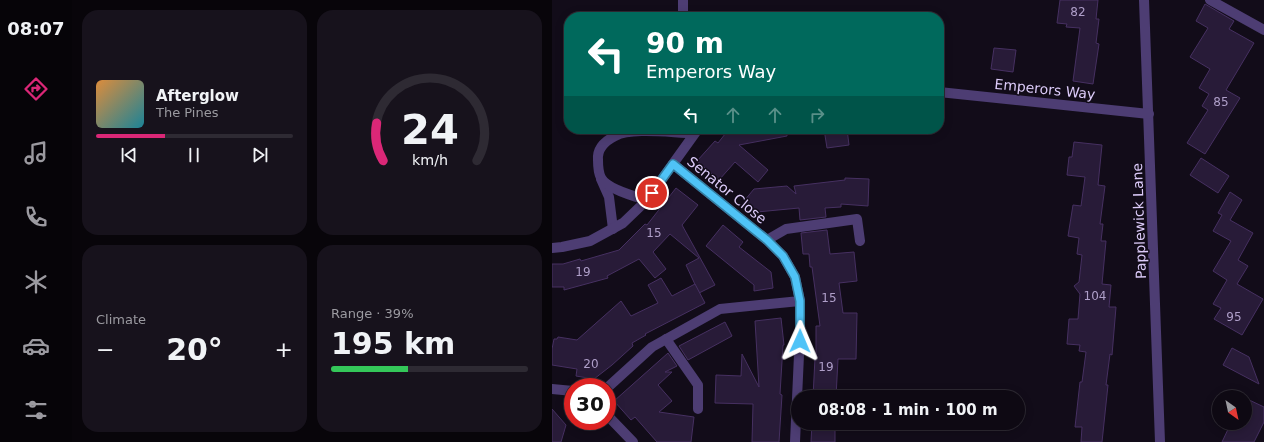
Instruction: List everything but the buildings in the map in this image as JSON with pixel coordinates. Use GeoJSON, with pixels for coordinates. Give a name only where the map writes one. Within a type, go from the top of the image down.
{"type":"FeatureCollection","features":[{"type":"Feature","properties":{"kind":"street"},"geometry":{"type":"LineString","coordinates":[[683,0],[683,12]]}},
{"type":"Feature","properties":{"kind":"street","name":"Papplewick Lane"},"geometry":{"type":"LineString","coordinates":[[1144,0],[1160,442]]}},
{"type":"Feature","properties":{"kind":"street"},"geometry":{"type":"LineString","coordinates":[[1210,0],[1264,30]]}},
{"type":"Feature","properties":{"kind":"street","name":"Emperors Way"},"geometry":{"type":"LineString","coordinates":[[944,93],[1149,114]]}},
{"type":"Feature","properties":{"kind":"street"},"geometry":{"type":"LineString","coordinates":[[613,229],[609,197],[598,169],[598,155],[601,146],[615,136],[623,134]]}},
{"type":"Feature","properties":{"kind":"street"},"geometry":{"type":"LineString","coordinates":[[552,248],[590,241],[623,223],[647,200],[694,134]]}},
{"type":"Feature","properties":{"kind":"street","name":"Senator Close"},"geometry":{"type":"LineString","coordinates":[[673,164],[767,240],[783,256],[795,277],[800,301],[795,442]]}},
{"type":"Feature","properties":{"kind":"street"},"geometry":{"type":"LineString","coordinates":[[601,179],[623,193],[647,200]]}},
{"type":"Feature","properties":{"kind":"street"},"geometry":{"type":"LineString","coordinates":[[767,240],[786,229],[857,219],[860,241]]}},
{"type":"Feature","properties":{"kind":"street"},"geometry":{"type":"LineString","coordinates":[[616,380],[652,346],[720,309],[800,301]]}},
{"type":"Feature","properties":{"kind":"street"},"geometry":{"type":"LineString","coordinates":[[666,339],[698,385],[698,409]]}},
{"type":"Feature","properties":{"kind":"street"},"geometry":{"type":"LineString","coordinates":[[552,388],[564,390]]}},
{"type":"Feature","properties":{"kind":"street"},"geometry":{"type":"LineString","coordinates":[[616,424],[633,442]]}},
{"type":"Feature","properties":{"kind":"route"},"geometry":{"type":"LineString","coordinates":[[652,193],[673,164],[767,240],[783,256],[795,277],[800,301],[800,341]]}}]}
